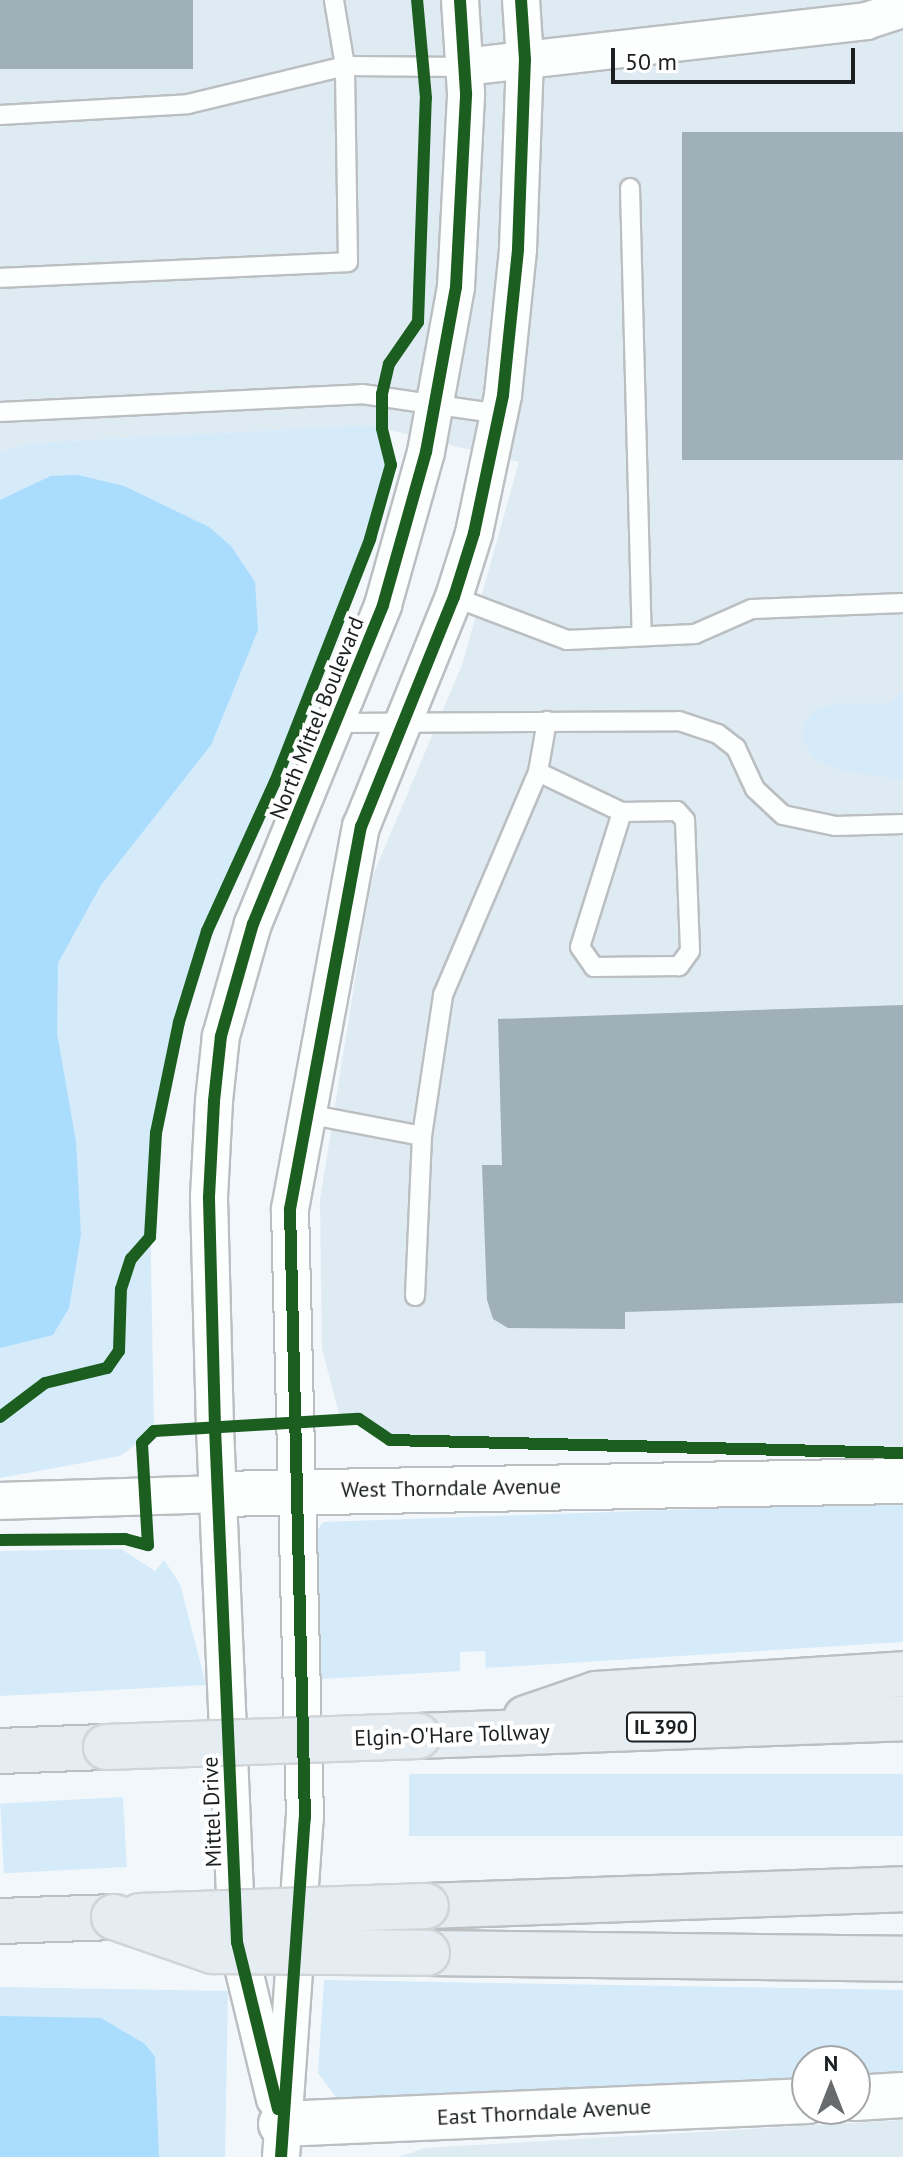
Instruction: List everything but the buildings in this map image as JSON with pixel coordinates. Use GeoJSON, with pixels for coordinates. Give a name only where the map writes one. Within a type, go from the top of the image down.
{"type":"FeatureCollection","features":[{"type":"Feature","properties":{"kind":"highway"},"geometry":{"type":"LineString","coordinates":[[480,1734],[596,1694],[903,1674]]}},
{"type":"Feature","properties":{"kind":"highway","name":"Elgin-O'Hare Tollway"},"geometry":{"type":"LineString","coordinates":[[0,1751],[903,1718]]}},
{"type":"Feature","properties":{"kind":"highway"},"geometry":{"type":"LineString","coordinates":[[0,1921],[903,1889]]}},
{"type":"Feature","properties":{"kind":"highway"},"geometry":{"type":"LineString","coordinates":[[114,1917],[213,1951],[903,1959]]}},
{"type":"Feature","properties":{"kind":"main road","name":"West Thorndale Avenue"},"geometry":{"type":"LineString","coordinates":[[218,1494],[903,1481]]}},
{"type":"Feature","properties":{"kind":"main road"},"geometry":{"type":"LineString","coordinates":[[871,2097],[903,2095]]}},
{"type":"Feature","properties":{"kind":"main road","name":"East Thorndale Avenue"},"geometry":{"type":"LineString","coordinates":[[281,2140],[791,2102]]}},
{"type":"Feature","properties":{"kind":"street","name":"North Mittel Boulevard"},"geometry":{"type":"LineString","coordinates":[[218,1494],[209,1197],[221,1036],[253,924],[338,723],[409,527],[436,404],[456,287],[464,67],[460,0]]}},
{"type":"Feature","properties":{"kind":"street"},"geometry":{"type":"LineString","coordinates":[[281,2140],[299,1966],[305,1818],[290,1209],[350,869],[361,827],[454,597],[474,533],[500,414],[518,249],[525,60],[521,0]]}},
{"type":"Feature","properties":{"kind":"street"},"geometry":{"type":"LineString","coordinates":[[464,67],[866,21],[903,9]]}},
{"type":"Feature","properties":{"kind":"street","name":"West Thorndale Avenue"},"geometry":{"type":"LineString","coordinates":[[0,1501],[218,1494]]}},
{"type":"Feature","properties":{"kind":"street","name":"Mittel Drive"},"geometry":{"type":"LineString","coordinates":[[218,1494],[237,1942],[281,2140]]}},
{"type":"Feature","properties":{"kind":"lane"},"geometry":{"type":"LineString","coordinates":[[0,278],[348,262],[345,66],[334,0]]}},
{"type":"Feature","properties":{"kind":"lane"},"geometry":{"type":"LineString","coordinates":[[0,115],[188,104],[345,66],[464,67]]}},
{"type":"Feature","properties":{"kind":"lane"},"geometry":{"type":"LineString","coordinates":[[630,188],[642,636]]}},
{"type":"Feature","properties":{"kind":"lane"},"geometry":{"type":"LineString","coordinates":[[0,412],[362,394],[500,414]]}},
{"type":"Feature","properties":{"kind":"lane"},"geometry":{"type":"LineString","coordinates":[[454,597],[567,640],[695,634],[752,609],[903,603]]}},
{"type":"Feature","properties":{"kind":"lane"},"geometry":{"type":"LineString","coordinates":[[338,723],[656,719],[698,726],[736,748],[755,789],[783,815],[835,826],[903,824]]}},
{"type":"Feature","properties":{"kind":"lane"},"geometry":{"type":"LineString","coordinates":[[415,1296],[422,1136],[443,995],[538,772],[547,721]]}},
{"type":"Feature","properties":{"kind":"lane"},"geometry":{"type":"LineString","coordinates":[[538,772],[622,812],[677,811],[685,820],[690,951],[679,966],[594,967],[580,947],[622,812]]}},
{"type":"Feature","properties":{"kind":"lane"},"geometry":{"type":"LineString","coordinates":[[307,1114],[422,1136]]}},
{"type":"Feature","properties":{"kind":"shaded area"},"geometry":{"type":"Polygon","coordinates":[[[0,0],[903,0],[903,1453],[390,1440],[359,1419],[341,1421],[322,1349],[320,1200],[373,875],[462,665],[519,462],[370,425],[30,443],[0,452],[0,0]]]}},
{"type":"Feature","properties":{"kind":"shaded area"},"geometry":{"type":"Polygon","coordinates":[[[370,425],[382,428],[391,465],[353,582],[275,782],[207,931],[179,1022],[156,1133],[150,1209],[154,1431],[120,1456],[0,1478],[0,452],[30,443],[370,425]]]}},
{"type":"Feature","properties":{"kind":"shaded area"},"geometry":{"type":"Polygon","coordinates":[[[903,691],[903,780],[835,769],[814,758],[802,740],[804,724],[814,710],[837,703],[891,703],[903,691]]]}},
{"type":"Feature","properties":{"kind":"shaded area"},"geometry":{"type":"Polygon","coordinates":[[[903,1502],[903,1642],[486,1668],[485,1651],[460,1652],[460,1671],[321,1679],[314,1536],[323,1522],[903,1502]]]}},
{"type":"Feature","properties":{"kind":"shaded area"},"geometry":{"type":"Polygon","coordinates":[[[121,1549],[155,1571],[164,1560],[180,1584],[206,1685],[0,1696],[0,1551],[121,1549]]]}},
{"type":"Feature","properties":{"kind":"shaded area"},"geometry":{"type":"Polygon","coordinates":[[[409,1774],[903,1774],[903,1836],[409,1836],[409,1774]]]}},
{"type":"Feature","properties":{"kind":"shaded area"},"geometry":{"type":"Polygon","coordinates":[[[123,1797],[127,1867],[4,1873],[0,1803],[123,1797]]]}},
{"type":"Feature","properties":{"kind":"shaded area"},"geometry":{"type":"Polygon","coordinates":[[[324,1980],[903,1990],[903,2074],[871,2076],[871,2045],[791,2045],[791,2082],[354,2102],[336,2097],[318,2073],[324,1980]]]}},
{"type":"Feature","properties":{"kind":"shaded area"},"geometry":{"type":"Polygon","coordinates":[[[0,1987],[228,1991],[225,2157],[0,2157],[0,1987]]]}},
{"type":"Feature","properties":{"kind":"shaded area"},"geometry":{"type":"Polygon","coordinates":[[[903,2120],[903,2157],[399,2157],[424,2148],[817,2125],[871,2125],[871,2122],[903,2120]]]}},
{"type":"Feature","properties":{"kind":"water"},"geometry":{"type":"Polygon","coordinates":[[[78,475],[124,486],[209,527],[231,546],[255,582],[258,630],[211,745],[101,885],[58,963],[57,1033],[76,1142],[81,1235],[69,1308],[53,1335],[0,1348],[0,500],[51,476],[78,475]]]}},
{"type":"Feature","properties":{"kind":"water"},"geometry":{"type":"Polygon","coordinates":[[[0,2016],[101,2018],[145,2044],[155,2057],[159,2157],[0,2157],[0,2016]]]}},
{"type":"Feature","properties":{"kind":"cycle path"},"geometry":{"type":"LineString","coordinates":[[0,1417],[45,1383],[107,1368],[119,1351],[121,1289],[131,1259],[150,1237],[156,1133],[179,1022],[207,931],[275,782],[370,539],[391,465],[382,428],[382,394],[389,364],[418,322],[426,98],[417,0]]}},
{"type":"Feature","properties":{"kind":"cycle path"},"geometry":{"type":"LineString","coordinates":[[278,2109],[237,1942],[215,1428],[209,1197],[214,1101],[221,1036],[253,924],[383,605],[426,452],[456,287],[466,93],[460,0]]}},
{"type":"Feature","properties":{"kind":"cycle path"},"geometry":{"type":"LineString","coordinates":[[281,2157],[305,1818],[290,1209],[361,827],[454,597],[474,533],[503,395],[518,249],[525,60],[521,0]]}},
{"type":"Feature","properties":{"kind":"cycle path"},"geometry":{"type":"LineString","coordinates":[[0,1540],[125,1539],[148,1545],[142,1443],[154,1431],[359,1419],[390,1440],[903,1453]]}}]}
